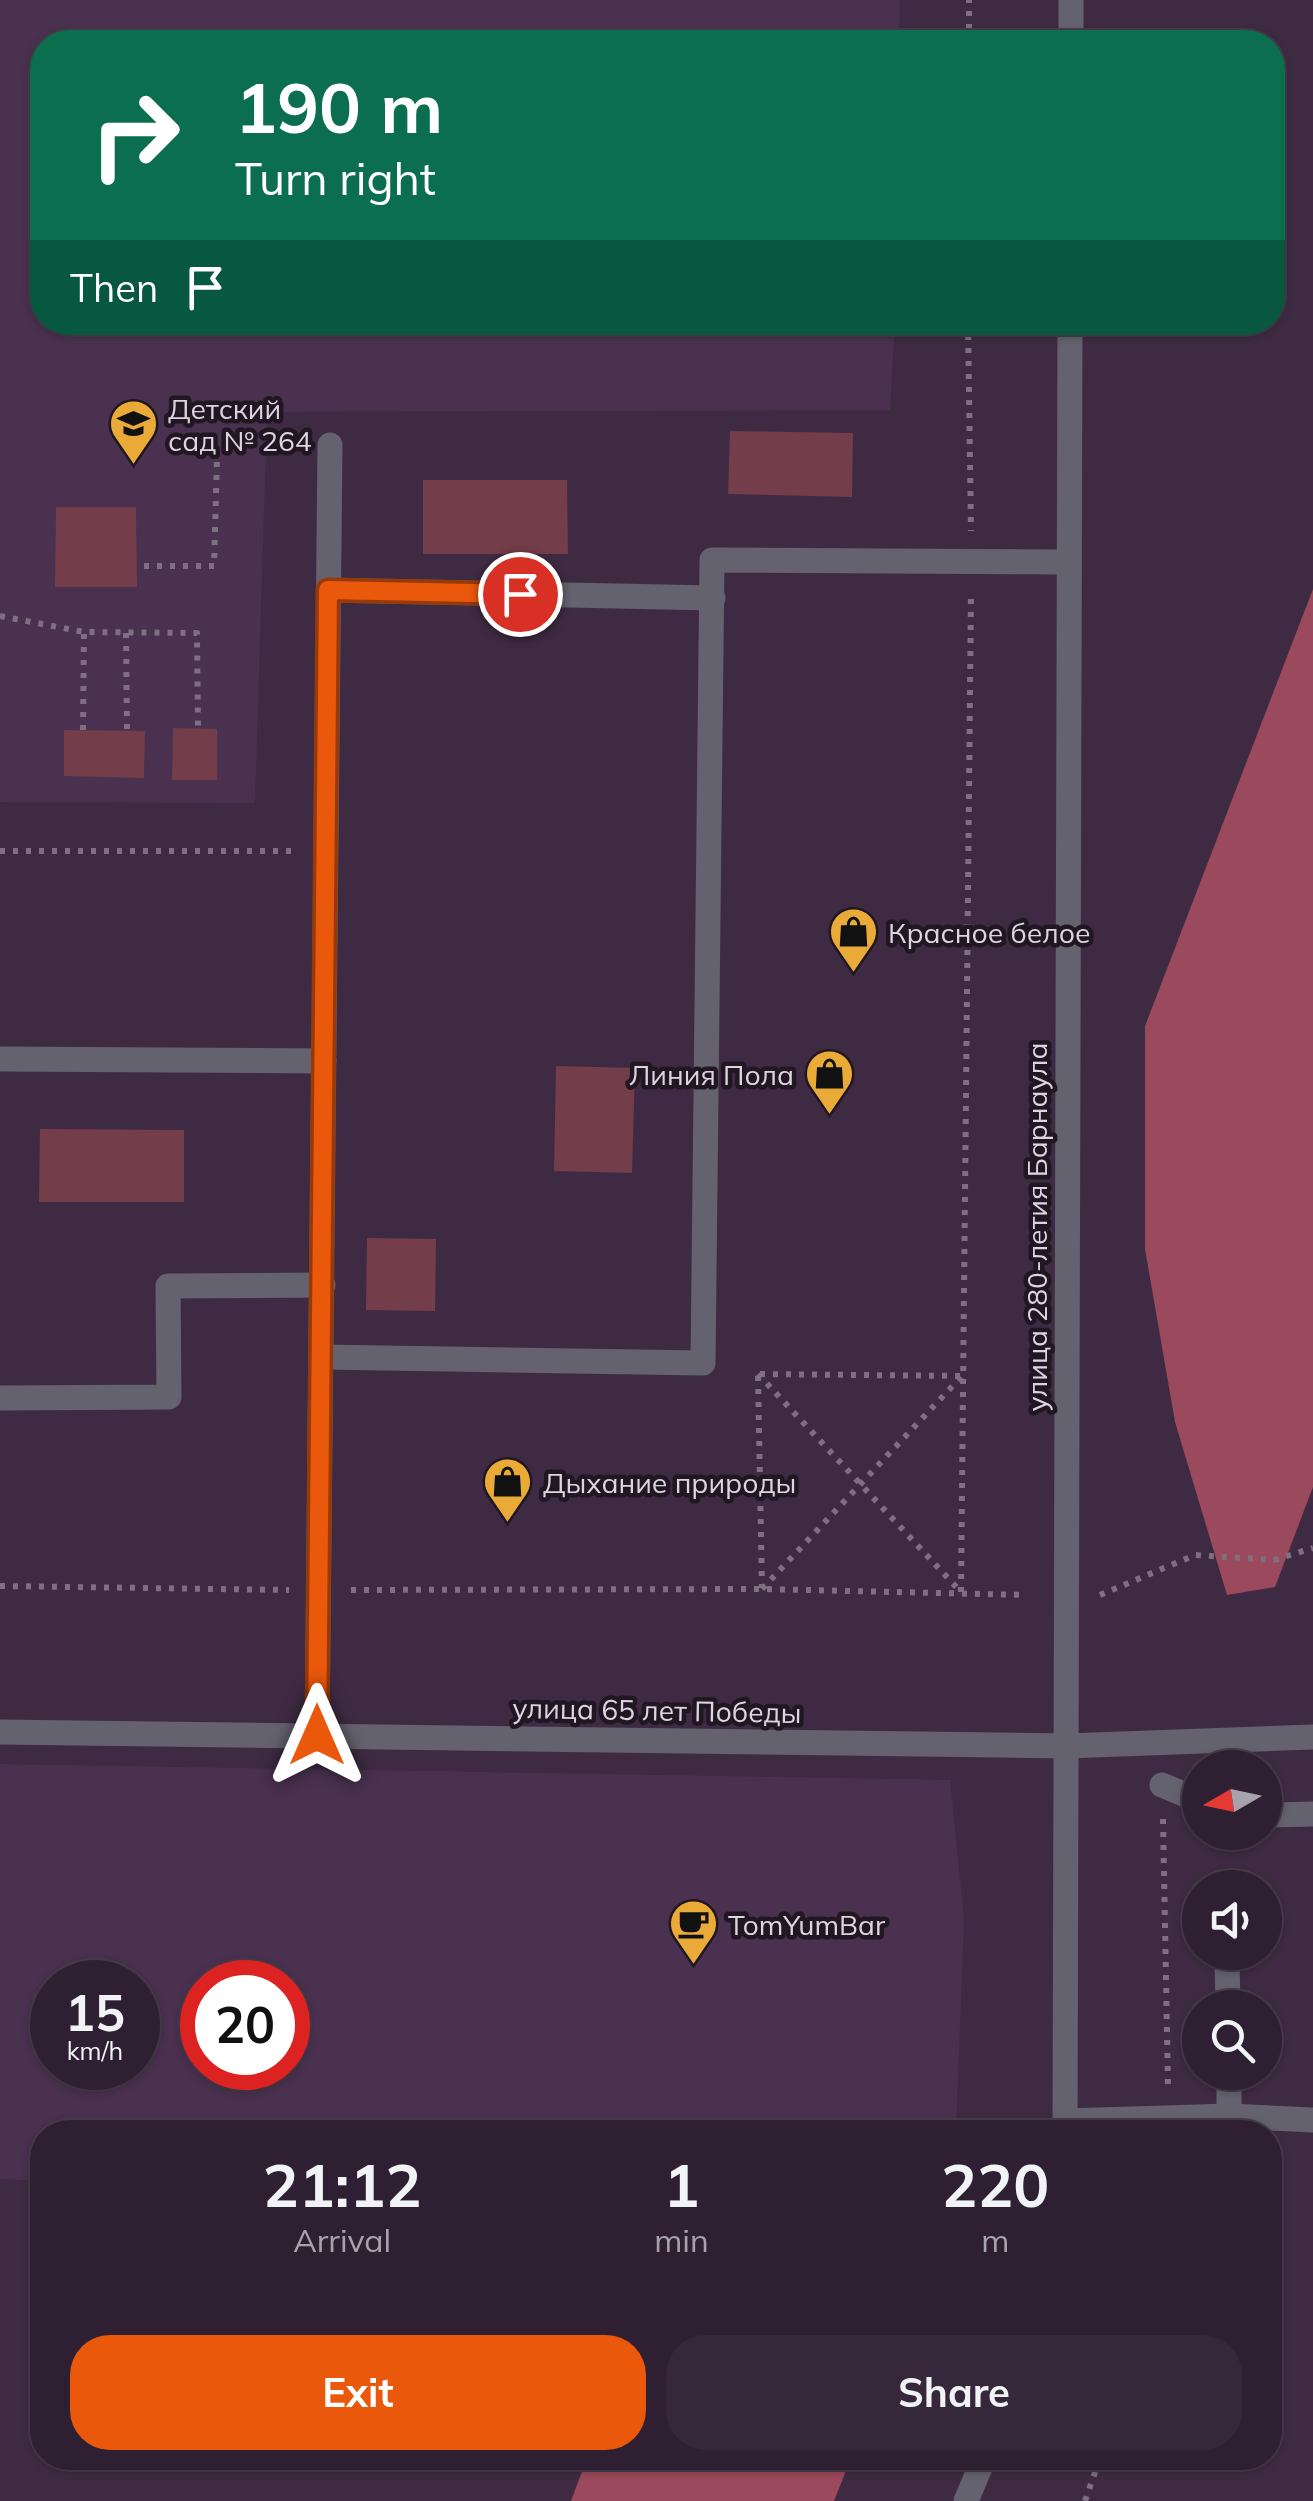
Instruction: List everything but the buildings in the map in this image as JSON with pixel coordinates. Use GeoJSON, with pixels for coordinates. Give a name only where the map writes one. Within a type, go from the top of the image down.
{"type":"FeatureCollection","features":[{"type":"Feature","properties":{"kind":"street"},"geometry":{"type":"LineString","coordinates":[[1071,0],[1071,30]]}},
{"type":"Feature","properties":{"kind":"street","name":"улица 280-летия Барнаула"},"geometry":{"type":"LineString","coordinates":[[1066,2120],[1066,562],[1070,335]]}},
{"type":"Feature","properties":{"kind":"street"},"geometry":{"type":"LineString","coordinates":[[317,1735],[330,445]]}},
{"type":"Feature","properties":{"kind":"street"},"geometry":{"type":"LineString","coordinates":[[321,1357],[702,1364],[712,560],[1066,562]]}},
{"type":"Feature","properties":{"kind":"street"},"geometry":{"type":"LineString","coordinates":[[328,590],[712,598]]}},
{"type":"Feature","properties":{"kind":"street"},"geometry":{"type":"LineString","coordinates":[[0,1059],[324,1061]]}},
{"type":"Feature","properties":{"kind":"street"},"geometry":{"type":"LineString","coordinates":[[0,1398],[169,1397],[168,1286],[322,1286]]}},
{"type":"Feature","properties":{"kind":"street","name":"улица 65 лет Победы"},"geometry":{"type":"LineString","coordinates":[[0,1732],[1066,1746],[1313,1736]]}},
{"type":"Feature","properties":{"kind":"street"},"geometry":{"type":"LineString","coordinates":[[1162,1785],[1182,1793]]}},
{"type":"Feature","properties":{"kind":"street"},"geometry":{"type":"LineString","coordinates":[[1282,1815],[1313,1814]]}},
{"type":"Feature","properties":{"kind":"street"},"geometry":{"type":"LineString","coordinates":[[1228,2090],[1229,2116]]}},
{"type":"Feature","properties":{"kind":"street"},"geometry":{"type":"LineString","coordinates":[[1145,2120],[1229,2116],[1313,2120]]}},
{"type":"Feature","properties":{"kind":"street"},"geometry":{"type":"LineString","coordinates":[[966,2501],[979,2470]]}},
{"type":"Feature","properties":{"kind":"path"},"geometry":{"type":"LineString","coordinates":[[969,0],[969,30]]}},
{"type":"Feature","properties":{"kind":"path"},"geometry":{"type":"LineString","coordinates":[[961,1592],[972,560],[968,335]]}},
{"type":"Feature","properties":{"kind":"path"},"geometry":{"type":"LineString","coordinates":[[144,566],[214,566],[217,459]]}},
{"type":"Feature","properties":{"kind":"path"},"geometry":{"type":"LineString","coordinates":[[0,616],[84,632],[197,633],[198,728]]}},
{"type":"Feature","properties":{"kind":"path"},"geometry":{"type":"LineString","coordinates":[[83,730],[84,632]]}},
{"type":"Feature","properties":{"kind":"path"},"geometry":{"type":"LineString","coordinates":[[126,633],[127,731]]}},
{"type":"Feature","properties":{"kind":"path"},"geometry":{"type":"LineString","coordinates":[[0,851],[326,851]]}},
{"type":"Feature","properties":{"kind":"path"},"geometry":{"type":"LineString","coordinates":[[758,1374],[962,1376]]}},
{"type":"Feature","properties":{"kind":"path"},"geometry":{"type":"LineString","coordinates":[[758,1374],[961,1592]]}},
{"type":"Feature","properties":{"kind":"path"},"geometry":{"type":"LineString","coordinates":[[758,1374],[762,1589]]}},
{"type":"Feature","properties":{"kind":"path"},"geometry":{"type":"LineString","coordinates":[[762,1589],[962,1376]]}},
{"type":"Feature","properties":{"kind":"path"},"geometry":{"type":"LineString","coordinates":[[1100,1594],[1195,1555],[1274,1560],[1313,1548]]}},
{"type":"Feature","properties":{"kind":"path"},"geometry":{"type":"LineString","coordinates":[[0,1586],[762,1589],[1026,1595]]}},
{"type":"Feature","properties":{"kind":"path"},"geometry":{"type":"LineString","coordinates":[[1162,1785],[1168,2118]]}},
{"type":"Feature","properties":{"kind":"path"},"geometry":{"type":"LineString","coordinates":[[1085,2501],[1096,2470]]}},
{"type":"Feature","properties":{"kind":"shaded area","name":"Детский сад № 264"},"geometry":{"type":"Polygon","coordinates":[[[0,0],[900,0],[899,30],[30,30],[30,335],[894,335],[890,410],[267,412],[255,803],[0,802],[0,0]]]}},
{"type":"Feature","properties":{"kind":"shaded area"},"geometry":{"type":"Polygon","coordinates":[[[730,431],[853,433],[852,497],[728,494],[730,431]]]}},
{"type":"Feature","properties":{"kind":"shaded area"},"geometry":{"type":"Polygon","coordinates":[[[423,480],[567,480],[568,554],[423,554],[423,480]]]}},
{"type":"Feature","properties":{"kind":"shaded area"},"geometry":{"type":"Polygon","coordinates":[[[56,507],[136,507],[137,587],[55,587],[56,507]]]}},
{"type":"Feature","properties":{"kind":"shaded area"},"geometry":{"type":"Polygon","coordinates":[[[1313,589],[1313,1487],[1275,1587],[1227,1595],[1175,1422],[1145,1249],[1145,1026],[1313,589]]]}},
{"type":"Feature","properties":{"kind":"shaded area"},"geometry":{"type":"Polygon","coordinates":[[[173,728],[217,729],[217,780],[172,780],[173,728]]]}},
{"type":"Feature","properties":{"kind":"shaded area"},"geometry":{"type":"Polygon","coordinates":[[[64,730],[145,731],[144,778],[64,776],[64,730]]]}},
{"type":"Feature","properties":{"kind":"shaded area"},"geometry":{"type":"Polygon","coordinates":[[[556,1066],[635,1068],[632,1173],[554,1171],[556,1066]]]}},
{"type":"Feature","properties":{"kind":"shaded area"},"geometry":{"type":"Polygon","coordinates":[[[40,1129],[184,1130],[184,1202],[39,1202],[40,1129]]]}},
{"type":"Feature","properties":{"kind":"shaded area"},"geometry":{"type":"Polygon","coordinates":[[[367,1238],[436,1239],[435,1311],[366,1310],[367,1238]]]}},
{"type":"Feature","properties":{"kind":"shaded area"},"geometry":{"type":"Polygon","coordinates":[[[0,1764],[950,1780],[964,1919],[956,2120],[30,2120],[30,2180],[0,2179],[0,1764]]]}},
{"type":"Feature","properties":{"kind":"shaded area"},"geometry":{"type":"Polygon","coordinates":[[[583,2470],[846,2470],[834,2501],[571,2501],[583,2470]]]}},
{"type":"Feature","properties":{"kind":"place","name":"Детский сад № 264"},"geometry":{"type":"Point","coordinates":[133,466]}},
{"type":"Feature","properties":{"kind":"place","name":"Красное белое"},"geometry":{"type":"Point","coordinates":[853,974]}},
{"type":"Feature","properties":{"kind":"place","name":"Линия Пола"},"geometry":{"type":"Point","coordinates":[829,1116]}},
{"type":"Feature","properties":{"kind":"place","name":"Дыхание природы"},"geometry":{"type":"Point","coordinates":[508,1524]}},
{"type":"Feature","properties":{"kind":"place","name":"TomYumBar"},"geometry":{"type":"Point","coordinates":[693,1966]}},
{"type":"Feature","properties":{"kind":"route"},"geometry":{"type":"LineString","coordinates":[[317,1735],[328,590],[520,594]]}}]}
